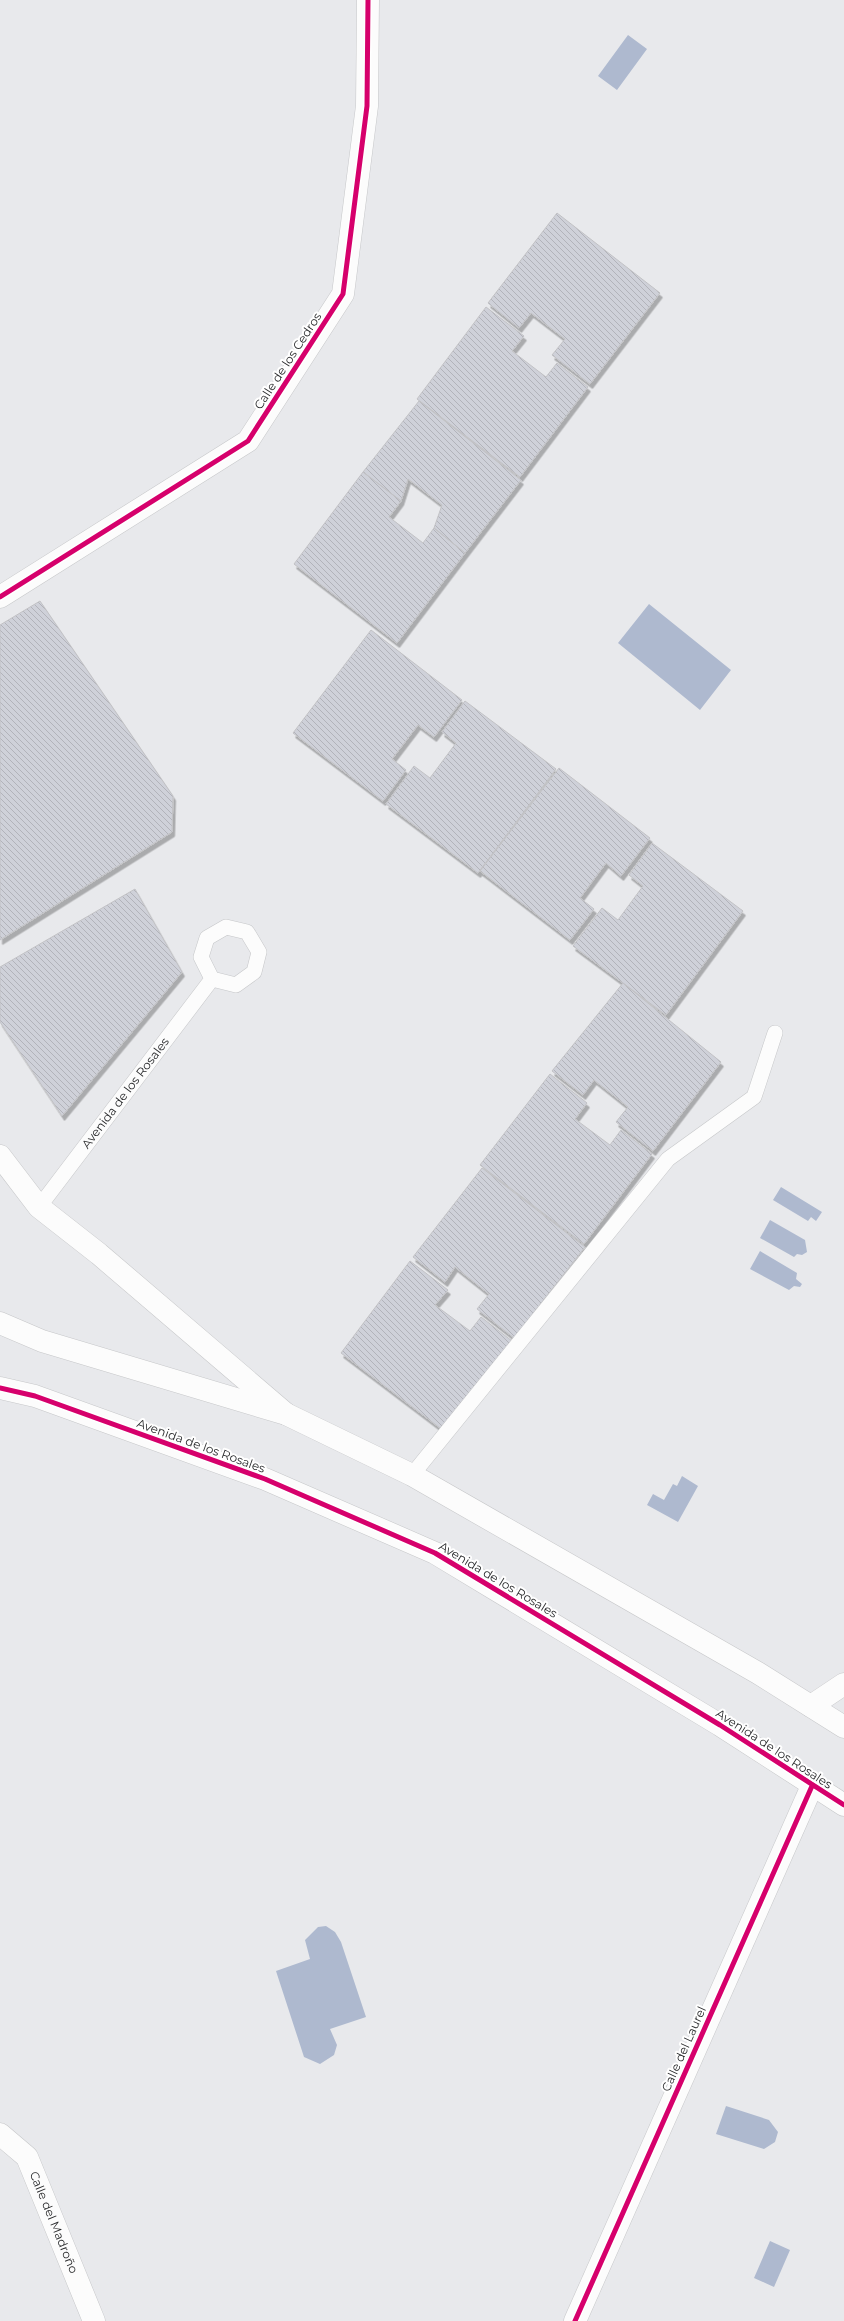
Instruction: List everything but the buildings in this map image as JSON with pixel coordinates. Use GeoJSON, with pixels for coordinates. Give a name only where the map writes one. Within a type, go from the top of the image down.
{"type":"FeatureCollection","features":[{"type":"Feature","properties":{"kind":"street","name":"Calle de los Cedros"},"geometry":{"type":"LineString","coordinates":[[0,597],[248,441],[343,294],[367,106],[368,0]]}},
{"type":"Feature","properties":{"kind":"street"},"geometry":{"type":"LineString","coordinates":[[0,1156],[39,1207],[99,1254],[286,1414]]}},
{"type":"Feature","properties":{"kind":"street"},"geometry":{"type":"LineString","coordinates":[[0,1323],[42,1341],[286,1414],[412,1475],[758,1673],[844,1727]]}},
{"type":"Feature","properties":{"kind":"street","name":"Avenida de los Rosales"},"geometry":{"type":"LineString","coordinates":[[0,1388],[34,1396],[265,1479],[435,1553],[720,1725],[812,1786],[844,1805]]}},
{"type":"Feature","properties":{"kind":"street"},"geometry":{"type":"LineString","coordinates":[[811,1706],[844,1684]]}},
{"type":"Feature","properties":{"kind":"street","name":"Calle del Laurel"},"geometry":{"type":"LineString","coordinates":[[575,2321],[812,1786]]}},
{"type":"Feature","properties":{"kind":"street","name":"Calle del Madroño"},"geometry":{"type":"LineString","coordinates":[[0,2134],[27,2156],[94,2321]]}},
{"type":"Feature","properties":{"kind":"lane","name":"Avenida de los Rosales"},"geometry":{"type":"LineString","coordinates":[[39,1207],[212,980]]}},
{"type":"Feature","properties":{"kind":"lane"},"geometry":{"type":"LineString","coordinates":[[412,1475],[668,1159],[754,1097],[775,1033]]}},
{"type":"Feature","properties":{"kind":"water"},"geometry":{"type":"Polygon","coordinates":[[[628,35],[647,49],[617,90],[598,76],[628,35]]]}},
{"type":"Feature","properties":{"kind":"water"},"geometry":{"type":"Polygon","coordinates":[[[649,604],[731,670],[700,710],[618,643],[649,604]]]}},
{"type":"Feature","properties":{"kind":"water"},"geometry":{"type":"Polygon","coordinates":[[[781,1187],[822,1212],[816,1221],[811,1217],[808,1221],[773,1200],[781,1187]]]}},
{"type":"Feature","properties":{"kind":"water"},"geometry":{"type":"Polygon","coordinates":[[[770,1220],[805,1240],[807,1252],[802,1255],[797,1254],[794,1257],[760,1238],[770,1220]]]}},
{"type":"Feature","properties":{"kind":"water"},"geometry":{"type":"Polygon","coordinates":[[[760,1251],[797,1273],[796,1279],[802,1284],[800,1287],[794,1286],[789,1290],[750,1269],[760,1251]]]}},
{"type":"Feature","properties":{"kind":"water"},"geometry":{"type":"Polygon","coordinates":[[[682,1476],[698,1486],[678,1522],[647,1505],[653,1494],[664,1500],[673,1484],[677,1486],[682,1476]]]}},
{"type":"Feature","properties":{"kind":"water"},"geometry":{"type":"Polygon","coordinates":[[[326,1926],[335,1932],[341,1942],[366,2017],[330,2029],[337,2045],[334,2055],[320,2064],[304,2057],[276,1971],[310,1959],[305,1940],[318,1927],[326,1926]]]}},
{"type":"Feature","properties":{"kind":"water"},"geometry":{"type":"Polygon","coordinates":[[[726,2106],[769,2120],[778,2132],[775,2142],[764,2149],[716,2134],[726,2106]]]}},
{"type":"Feature","properties":{"kind":"water"},"geometry":{"type":"Polygon","coordinates":[[[770,2241],[790,2250],[774,2287],[754,2278],[770,2241]]]}},
{"type":"Feature","properties":{"kind":"cycle path"},"geometry":{"type":"LineString","coordinates":[[0,597],[248,441],[343,294],[367,106],[368,0]]}},
{"type":"Feature","properties":{"kind":"cycle path"},"geometry":{"type":"LineString","coordinates":[[0,1388],[35,1396],[265,1479],[435,1553],[720,1725],[844,1805]]}},
{"type":"Feature","properties":{"kind":"cycle path"},"geometry":{"type":"LineString","coordinates":[[575,2321],[812,1786]]}}]}
